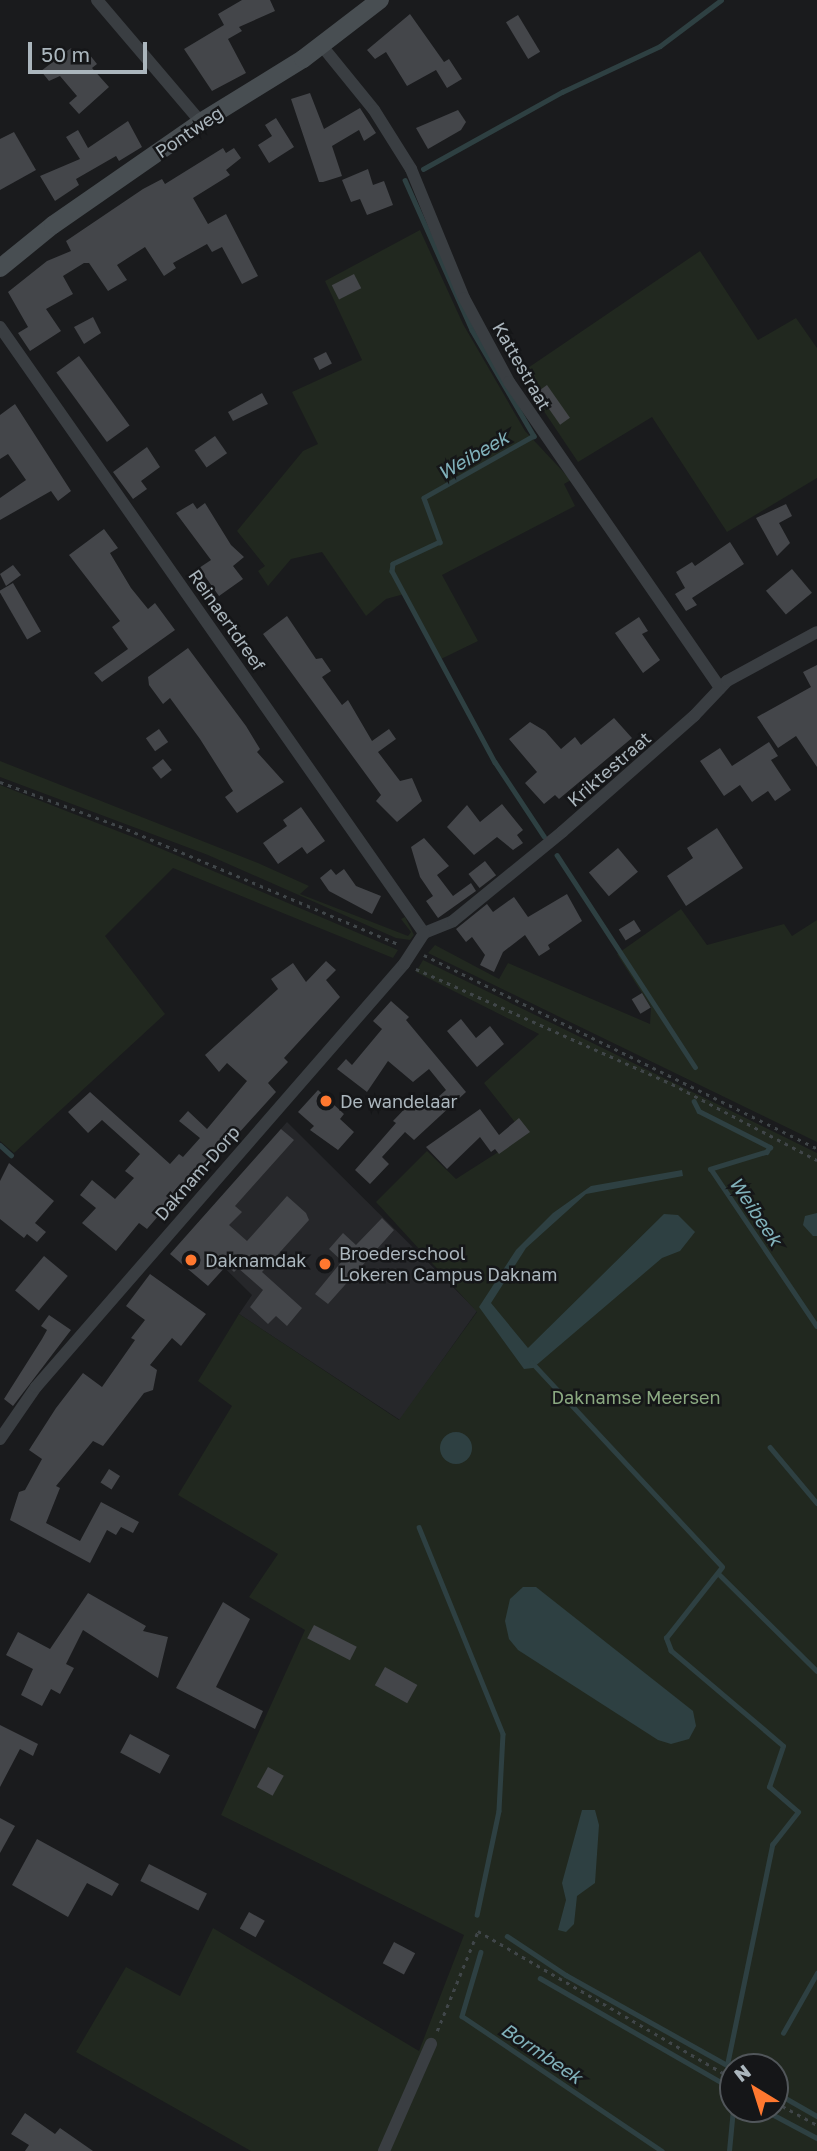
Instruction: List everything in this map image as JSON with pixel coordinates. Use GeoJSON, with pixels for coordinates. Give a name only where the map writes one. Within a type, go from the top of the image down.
{"type":"FeatureCollection","features":[{"type":"Feature","properties":{"kind":"street"},"geometry":{"type":"LineString","coordinates":[[97,0],[201,122]]}},
{"type":"Feature","properties":{"kind":"street","name":"Pontweg"},"geometry":{"type":"LineString","coordinates":[[0,268],[201,122],[322,46],[380,0]]}},
{"type":"Feature","properties":{"kind":"street","name":"Kattestraat"},"geometry":{"type":"LineString","coordinates":[[322,46],[374,110],[411,169],[464,298],[509,382],[720,688]]}},
{"type":"Feature","properties":{"kind":"street","name":"Reinaertdreef"},"geometry":{"type":"LineString","coordinates":[[0,327],[424,933]]}},
{"type":"Feature","properties":{"kind":"street","name":"Kriktestraat"},"geometry":{"type":"LineString","coordinates":[[424,933],[453,921],[552,841],[720,688],[817,632]]}},
{"type":"Feature","properties":{"kind":"street","name":"Daknam-Dorp"},"geometry":{"type":"LineString","coordinates":[[0,1439],[36,1387],[404,964],[424,933]]}},
{"type":"Feature","properties":{"kind":"street"},"geometry":{"type":"LineString","coordinates":[[384,2151],[431,2044]]}},
{"type":"Feature","properties":{"kind":"path"},"geometry":{"type":"LineString","coordinates":[[0,782],[119,826],[414,951],[817,1148]]}},
{"type":"Feature","properties":{"kind":"path"},"geometry":{"type":"LineString","coordinates":[[404,964],[672,1084],[817,1160]]}},
{"type":"Feature","properties":{"kind":"path"},"geometry":{"type":"LineString","coordinates":[[431,2044],[478,1931],[719,2071]]}},
{"type":"Feature","properties":{"kind":"path"},"geometry":{"type":"LineString","coordinates":[[789,2110],[817,2125]]}},
{"type":"Feature","properties":{"kind":"shaded area","name":"Broederschool Lokeren Campus Daknam"},"geometry":{"type":"Polygon","coordinates":[[[287,1122],[477,1311],[400,1420],[239,1314],[252,1295],[189,1233],[287,1122]]]}},
{"type":"Feature","properties":{"kind":"shaded area"},"geometry":{"type":"Polygon","coordinates":[[[682,1170],[683,1176],[586,1194],[526,1248],[491,1303],[528,1348],[664,1214],[678,1215],[695,1232],[680,1251],[662,1258],[533,1368],[524,1369],[479,1307],[516,1250],[553,1213],[591,1186],[682,1170]]]}},
{"type":"Feature","properties":{"kind":"shaded area"},"geometry":{"type":"Polygon","coordinates":[[[817,1213],[817,1236],[813,1236],[803,1225],[805,1216],[817,1213]]]}},
{"type":"Feature","properties":{"kind":"shaded area"},"geometry":{"type":"Polygon","coordinates":[[[456,1432],[467,1437],[472,1448],[467,1459],[456,1464],[445,1459],[440,1448],[445,1437],[456,1432]]]}},
{"type":"Feature","properties":{"kind":"shaded area"},"geometry":{"type":"Polygon","coordinates":[[[523,1587],[536,1587],[693,1711],[696,1726],[689,1739],[671,1744],[658,1740],[518,1650],[509,1639],[505,1621],[510,1599],[523,1587]]]}},
{"type":"Feature","properties":{"kind":"shaded area"},"geometry":{"type":"Polygon","coordinates":[[[582,1810],[595,1810],[599,1825],[595,1883],[577,1896],[574,1924],[566,1932],[558,1930],[566,1900],[562,1883],[582,1810]]]}},
{"type":"Feature","properties":{"kind":"green space"},"geometry":{"type":"Polygon","coordinates":[[[420,230],[463,324],[525,431],[571,480],[564,484],[575,506],[442,575],[478,641],[441,659],[404,594],[386,599],[366,616],[322,552],[291,559],[268,586],[258,571],[265,566],[237,531],[303,451],[318,444],[292,392],[362,360],[325,281],[420,230]]]}},
{"type":"Feature","properties":{"kind":"green space"},"geometry":{"type":"Polygon","coordinates":[[[700,251],[758,340],[796,318],[817,348],[817,478],[727,532],[652,417],[578,462],[519,374],[700,251]]]}},
{"type":"Feature","properties":{"kind":"green space"},"geometry":{"type":"Polygon","coordinates":[[[0,761],[258,863],[309,886],[300,894],[408,936],[411,932],[401,919],[405,917],[414,935],[410,940],[396,938],[208,855],[0,777],[0,761]]]}},
{"type":"Feature","properties":{"kind":"green space"},"geometry":{"type":"Polygon","coordinates":[[[0,785],[143,841],[398,950],[393,958],[173,868],[105,936],[165,1014],[14,1153],[0,1141],[0,785]]]}},
{"type":"Feature","properties":{"kind":"green space"},"geometry":{"type":"Polygon","coordinates":[[[681,909],[707,945],[784,924],[792,936],[817,920],[817,1142],[428,953],[435,945],[499,979],[508,963],[650,1024],[651,1007],[617,954],[681,909]]]}},
{"type":"Feature","properties":{"kind":"green space","name":"Daknamse Meersen"},"geometry":{"type":"Polygon","coordinates":[[[423,960],[817,1153],[817,2151],[251,2151],[76,2052],[126,1967],[180,1996],[213,1928],[419,2051],[464,1935],[221,1815],[305,1630],[249,1597],[278,1554],[178,1495],[232,1406],[198,1381],[239,1314],[399,1420],[477,1312],[376,1202],[427,1151],[456,1179],[525,1135],[484,1083],[539,1034],[416,972],[423,960]]]}},
{"type":"Feature","properties":{"kind":"building"},"geometry":{"type":"Polygon","coordinates":[[[242,0],[270,0],[275,11],[239,27],[242,31],[228,39],[246,73],[212,91],[184,49],[224,25],[218,14],[242,0]]]}},
{"type":"Feature","properties":{"kind":"building"},"geometry":{"type":"Polygon","coordinates":[[[410,14],[444,62],[449,59],[462,79],[447,88],[436,70],[407,86],[386,52],[375,59],[367,50],[410,14]]]}},
{"type":"Feature","properties":{"kind":"building"},"geometry":{"type":"Polygon","coordinates":[[[518,15],[540,52],[528,59],[506,22],[518,15]]]}},
{"type":"Feature","properties":{"kind":"building"},"geometry":{"type":"Polygon","coordinates":[[[71,48],[82,60],[89,54],[97,64],[92,68],[109,87],[79,114],[69,103],[77,96],[60,76],[49,81],[41,71],[71,48]]]}},
{"type":"Feature","properties":{"kind":"building"},"geometry":{"type":"Polygon","coordinates":[[[310,93],[324,129],[360,108],[376,133],[364,141],[359,130],[332,146],[342,176],[323,182],[319,182],[291,99],[310,93]]]}},
{"type":"Feature","properties":{"kind":"building"},"geometry":{"type":"Polygon","coordinates":[[[458,110],[466,122],[461,130],[428,149],[416,128],[458,110]]]}},
{"type":"Feature","properties":{"kind":"building"},"geometry":{"type":"Polygon","coordinates":[[[276,118],[294,147],[269,163],[258,145],[272,136],[265,125],[276,118]]]}},
{"type":"Feature","properties":{"kind":"building"},"geometry":{"type":"Polygon","coordinates":[[[128,121],[142,147],[119,161],[116,156],[76,179],[79,185],[55,201],[40,176],[80,159],[66,137],[78,130],[88,148],[128,121]]]}},
{"type":"Feature","properties":{"kind":"building"},"geometry":{"type":"Polygon","coordinates":[[[14,132],[36,170],[0,190],[0,139],[14,132]]]}},
{"type":"Feature","properties":{"kind":"building"},"geometry":{"type":"Polygon","coordinates":[[[223,148],[226,153],[234,148],[241,158],[226,170],[230,175],[193,198],[208,224],[226,214],[258,276],[242,284],[222,247],[212,252],[207,244],[173,263],[176,268],[164,276],[145,247],[117,265],[127,280],[108,291],[89,263],[84,263],[63,276],[73,294],[46,309],[61,331],[30,351],[18,333],[28,327],[8,292],[47,261],[71,251],[66,241],[143,189],[162,179],[165,184],[223,148]]]}},
{"type":"Feature","properties":{"kind":"building"},"geometry":{"type":"Polygon","coordinates":[[[368,169],[373,185],[384,181],[393,205],[367,215],[360,199],[351,202],[342,180],[368,169]]]}},
{"type":"Feature","properties":{"kind":"building"},"geometry":{"type":"Polygon","coordinates":[[[354,274],[361,288],[339,300],[332,285],[354,274]]]}},
{"type":"Feature","properties":{"kind":"building"},"geometry":{"type":"Polygon","coordinates":[[[93,317],[101,333],[84,344],[74,327],[93,317]]]}},
{"type":"Feature","properties":{"kind":"building"},"geometry":{"type":"Polygon","coordinates":[[[326,352],[332,364],[319,370],[314,358],[326,352]]]}},
{"type":"Feature","properties":{"kind":"building"},"geometry":{"type":"Polygon","coordinates":[[[79,356],[130,426],[107,442],[56,372],[79,356]]]}},
{"type":"Feature","properties":{"kind":"building"},"geometry":{"type":"Polygon","coordinates":[[[547,385],[570,418],[560,425],[537,392],[547,385]]]}},
{"type":"Feature","properties":{"kind":"building"},"geometry":{"type":"Polygon","coordinates":[[[262,393],[268,404],[233,421],[228,412],[262,393]]]}},
{"type":"Feature","properties":{"kind":"building"},"geometry":{"type":"Polygon","coordinates":[[[15,404],[71,491],[58,501],[51,491],[0,520],[0,498],[26,480],[8,454],[0,459],[0,415],[15,404]]]}},
{"type":"Feature","properties":{"kind":"building"},"geometry":{"type":"Polygon","coordinates":[[[215,436],[227,453],[207,468],[195,450],[215,436]]]}},
{"type":"Feature","properties":{"kind":"building"},"geometry":{"type":"Polygon","coordinates":[[[147,447],[160,467],[141,481],[147,489],[133,499],[113,472],[147,447]]]}},
{"type":"Feature","properties":{"kind":"building"},"geometry":{"type":"Polygon","coordinates":[[[193,503],[197,509],[205,503],[231,545],[244,557],[233,566],[243,579],[219,596],[199,568],[211,560],[176,513],[193,503]]]}},
{"type":"Feature","properties":{"kind":"building"},"geometry":{"type":"Polygon","coordinates":[[[786,504],[792,516],[779,523],[790,543],[777,556],[756,518],[786,504]]]}},
{"type":"Feature","properties":{"kind":"building"},"geometry":{"type":"Polygon","coordinates":[[[104,529],[118,548],[110,553],[131,588],[148,609],[155,603],[175,630],[102,682],[94,673],[128,649],[112,627],[120,621],[69,555],[104,529]]]}},
{"type":"Feature","properties":{"kind":"building"},"geometry":{"type":"Polygon","coordinates":[[[730,542],[744,564],[692,598],[697,605],[686,611],[675,594],[685,588],[676,572],[692,562],[695,566],[730,542]]]}},
{"type":"Feature","properties":{"kind":"building"},"geometry":{"type":"Polygon","coordinates":[[[13,565],[21,575],[6,586],[0,574],[13,565]]]}},
{"type":"Feature","properties":{"kind":"building"},"geometry":{"type":"Polygon","coordinates":[[[792,569],[812,593],[786,615],[766,591],[792,569]]]}},
{"type":"Feature","properties":{"kind":"building"},"geometry":{"type":"Polygon","coordinates":[[[13,583],[41,631],[27,639],[0,592],[13,583]]]}},
{"type":"Feature","properties":{"kind":"building"},"geometry":{"type":"Polygon","coordinates":[[[287,616],[316,659],[322,658],[331,671],[322,677],[342,705],[348,700],[372,741],[389,729],[396,739],[378,752],[400,781],[412,778],[422,801],[397,822],[376,801],[381,795],[263,634],[287,616]]]}},
{"type":"Feature","properties":{"kind":"building"},"geometry":{"type":"Polygon","coordinates":[[[639,617],[648,631],[642,634],[660,660],[643,673],[615,633],[639,617]]]}},
{"type":"Feature","properties":{"kind":"building"},"geometry":{"type":"Polygon","coordinates":[[[188,648],[246,726],[260,749],[257,752],[284,782],[237,813],[225,797],[233,791],[200,739],[170,698],[163,704],[149,685],[148,677],[188,648]]]}},
{"type":"Feature","properties":{"kind":"building"},"geometry":{"type":"Polygon","coordinates":[[[817,665],[817,767],[796,736],[778,748],[757,717],[811,687],[803,672],[817,665]]]}},
{"type":"Feature","properties":{"kind":"building"},"geometry":{"type":"Polygon","coordinates":[[[614,718],[632,738],[559,799],[555,795],[544,804],[525,783],[537,772],[509,739],[530,722],[545,731],[561,749],[575,737],[581,745],[614,718]]]}},
{"type":"Feature","properties":{"kind":"building"},"geometry":{"type":"Polygon","coordinates":[[[159,729],[168,742],[155,751],[146,738],[159,729]]]}},
{"type":"Feature","properties":{"kind":"building"},"geometry":{"type":"Polygon","coordinates":[[[769,742],[778,756],[771,760],[791,790],[775,801],[768,791],[752,802],[740,785],[724,796],[700,761],[720,748],[732,766],[769,742]]]}},
{"type":"Feature","properties":{"kind":"building"},"geometry":{"type":"Polygon","coordinates":[[[163,759],[172,770],[161,779],[152,768],[163,759]]]}},
{"type":"Feature","properties":{"kind":"building"},"geometry":{"type":"Polygon","coordinates":[[[502,804],[523,830],[517,835],[523,843],[513,850],[497,837],[474,855],[447,827],[467,805],[480,822],[502,804]]]}},
{"type":"Feature","properties":{"kind":"building"},"geometry":{"type":"Polygon","coordinates":[[[301,807],[325,841],[307,854],[302,847],[278,864],[263,843],[287,826],[283,820],[301,807]]]}},
{"type":"Feature","properties":{"kind":"building"},"geometry":{"type":"Polygon","coordinates":[[[717,828],[743,868],[686,906],[667,876],[693,858],[687,848],[717,828]]]}},
{"type":"Feature","properties":{"kind":"building"},"geometry":{"type":"Polygon","coordinates":[[[424,838],[449,866],[437,875],[453,896],[471,883],[476,891],[438,918],[426,901],[433,896],[420,877],[411,847],[424,838]]]}},
{"type":"Feature","properties":{"kind":"building"},"geometry":{"type":"Polygon","coordinates":[[[618,848],[638,872],[609,896],[589,872],[618,848]]]}},
{"type":"Feature","properties":{"kind":"building"},"geometry":{"type":"Polygon","coordinates":[[[485,861],[496,875],[480,888],[468,874],[485,861]]]}},
{"type":"Feature","properties":{"kind":"building"},"geometry":{"type":"Polygon","coordinates":[[[331,869],[336,875],[344,869],[356,886],[381,896],[372,914],[329,891],[320,878],[331,869]]]}},
{"type":"Feature","properties":{"kind":"building"},"geometry":{"type":"Polygon","coordinates":[[[567,894],[582,921],[548,945],[550,949],[539,956],[525,935],[503,952],[494,972],[480,965],[485,955],[472,937],[466,942],[456,929],[487,904],[493,912],[514,897],[528,917],[567,894]]]}},
{"type":"Feature","properties":{"kind":"building"},"geometry":{"type":"Polygon","coordinates":[[[634,920],[641,931],[626,941],[619,930],[634,920]]]}},
{"type":"Feature","properties":{"kind":"building"},"geometry":{"type":"Polygon","coordinates":[[[326,961],[336,970],[326,980],[340,997],[284,1058],[288,1062],[268,1083],[276,1092],[209,1166],[205,1162],[147,1229],[139,1223],[116,1251],[82,1223],[96,1208],[80,1195],[92,1180],[115,1199],[134,1178],[125,1171],[140,1154],[102,1120],[88,1133],[68,1112],[90,1092],[170,1164],[179,1154],[183,1157],[200,1138],[179,1121],[188,1111],[207,1129],[247,1081],[227,1063],[219,1072],[205,1055],[278,989],[271,979],[293,963],[306,982],[326,961]]]}},
{"type":"Feature","properties":{"kind":"building"},"geometry":{"type":"Polygon","coordinates":[[[642,993],[651,1008],[640,1014],[632,999],[642,993]]]}},
{"type":"Feature","properties":{"kind":"building"},"geometry":{"type":"Polygon","coordinates":[[[391,1001],[409,1017],[406,1020],[466,1092],[414,1140],[405,1132],[382,1157],[389,1164],[370,1184],[355,1170],[396,1123],[393,1121],[416,1097],[427,1107],[446,1090],[429,1069],[413,1082],[388,1061],[367,1092],[337,1069],[346,1059],[352,1065],[382,1029],[373,1021],[391,1001]]]}},
{"type":"Feature","properties":{"kind":"building"},"geometry":{"type":"Polygon","coordinates":[[[461,1019],[476,1038],[490,1026],[504,1044],[477,1067],[447,1031],[461,1019]]]}},
{"type":"Feature","properties":{"kind":"building"},"geometry":{"type":"Polygon","coordinates":[[[318,1090],[344,1114],[340,1119],[354,1132],[338,1150],[310,1130],[314,1126],[298,1112],[318,1090]]]}},
{"type":"Feature","properties":{"kind":"building"},"geometry":{"type":"Polygon","coordinates":[[[480,1109],[499,1135],[519,1118],[530,1132],[499,1154],[495,1149],[491,1152],[480,1137],[447,1169],[426,1147],[480,1109]]]}},
{"type":"Feature","properties":{"kind":"building"},"geometry":{"type":"Polygon","coordinates":[[[281,1129],[294,1140],[235,1206],[242,1212],[229,1225],[247,1241],[287,1196],[306,1213],[309,1220],[262,1272],[302,1308],[287,1326],[276,1316],[268,1324],[250,1307],[263,1290],[238,1268],[234,1272],[227,1265],[208,1286],[170,1254],[281,1129]]]}},
{"type":"Feature","properties":{"kind":"building"},"geometry":{"type":"Polygon","coordinates":[[[9,1163],[54,1201],[35,1223],[46,1232],[37,1242],[27,1234],[24,1238],[0,1219],[0,1181],[9,1163]]]}},
{"type":"Feature","properties":{"kind":"building"},"geometry":{"type":"Polygon","coordinates":[[[382,1218],[394,1230],[328,1304],[315,1294],[342,1261],[329,1249],[343,1233],[356,1245],[382,1218]]]}},
{"type":"Feature","properties":{"kind":"building"},"geometry":{"type":"Polygon","coordinates":[[[44,1256],[68,1276],[39,1310],[15,1290],[44,1256]]]}},
{"type":"Feature","properties":{"kind":"building"},"geometry":{"type":"Polygon","coordinates":[[[150,1274],[206,1314],[181,1346],[172,1338],[150,1365],[157,1370],[153,1390],[144,1393],[103,1446],[93,1441],[56,1486],[60,1488],[46,1523],[80,1541],[101,1502],[139,1522],[133,1533],[121,1527],[116,1535],[107,1530],[90,1563],[10,1520],[19,1492],[25,1490],[42,1459],[29,1450],[56,1408],[83,1373],[102,1387],[135,1340],[131,1338],[145,1320],[126,1306],[150,1274]]]}},
{"type":"Feature","properties":{"kind":"building"},"geometry":{"type":"Polygon","coordinates":[[[49,1315],[71,1330],[13,1406],[4,1399],[47,1330],[41,1326],[49,1315]]]}},
{"type":"Feature","properties":{"kind":"building"},"geometry":{"type":"Polygon","coordinates":[[[109,1469],[120,1476],[112,1489],[101,1483],[109,1469]]]}},
{"type":"Feature","properties":{"kind":"building"},"geometry":{"type":"Polygon","coordinates":[[[88,1593],[146,1626],[143,1631],[168,1637],[158,1678],[83,1630],[66,1664],[74,1668],[60,1694],[51,1689],[42,1706],[21,1695],[33,1669],[6,1655],[18,1632],[50,1649],[88,1593]]]}},
{"type":"Feature","properties":{"kind":"building"},"geometry":{"type":"Polygon","coordinates":[[[223,1602],[250,1619],[216,1687],[263,1711],[255,1729],[176,1688],[223,1602]]]}},
{"type":"Feature","properties":{"kind":"building"},"geometry":{"type":"Polygon","coordinates":[[[314,1625],[357,1647],[350,1660],[307,1638],[314,1625]]]}},
{"type":"Feature","properties":{"kind":"building"},"geometry":{"type":"Polygon","coordinates":[[[385,1667],[417,1685],[407,1703],[375,1685],[385,1667]]]}},
{"type":"Feature","properties":{"kind":"building"},"geometry":{"type":"Polygon","coordinates":[[[0,1725],[38,1744],[33,1756],[20,1749],[0,1787],[0,1725]]]}},
{"type":"Feature","properties":{"kind":"building"},"geometry":{"type":"Polygon","coordinates":[[[130,1734],[170,1755],[160,1774],[120,1753],[130,1734]]]}},
{"type":"Feature","properties":{"kind":"building"},"geometry":{"type":"Polygon","coordinates":[[[268,1767],[284,1776],[273,1796],[257,1787],[268,1767]]]}},
{"type":"Feature","properties":{"kind":"building"},"geometry":{"type":"Polygon","coordinates":[[[0,1818],[15,1826],[0,1853],[0,1818]]]}},
{"type":"Feature","properties":{"kind":"building"},"geometry":{"type":"Polygon","coordinates":[[[37,1839],[119,1884],[112,1896],[87,1883],[68,1917],[12,1885],[37,1839]]]}},
{"type":"Feature","properties":{"kind":"building"},"geometry":{"type":"Polygon","coordinates":[[[149,1864],[207,1894],[198,1910],[140,1881],[149,1864]]]}},
{"type":"Feature","properties":{"kind":"building"},"geometry":{"type":"Polygon","coordinates":[[[249,1912],[265,1921],[256,1937],[240,1929],[249,1912]]]}},
{"type":"Feature","properties":{"kind":"building"},"geometry":{"type":"Polygon","coordinates":[[[394,1942],[415,1953],[404,1974],[383,1963],[394,1942]]]}},
{"type":"Feature","properties":{"kind":"building"},"geometry":{"type":"Polygon","coordinates":[[[25,2113],[55,2134],[60,2128],[93,2151],[25,2151],[29,2145],[11,2134],[25,2113]]]}},
{"type":"Feature","properties":{"kind":"waterway","name":"Weibeek"},"geometry":{"type":"LineString","coordinates":[[423,169],[562,92],[660,46],[721,0]]}},
{"type":"Feature","properties":{"kind":"waterway","name":"Weibeek"},"geometry":{"type":"LineString","coordinates":[[405,180],[472,330],[534,436],[424,498],[440,542],[393,564],[392,571],[495,762],[544,836]]}},
{"type":"Feature","properties":{"kind":"waterway","name":"Weibeek"},"geometry":{"type":"LineString","coordinates":[[557,855],[695,1067]]}},
{"type":"Feature","properties":{"kind":"waterway","name":"Weibeek"},"geometry":{"type":"LineString","coordinates":[[694,1101],[699,1111],[770,1147],[767,1152],[711,1169],[817,1326]]}},
{"type":"Feature","properties":{"kind":"waterway"},"geometry":{"type":"LineString","coordinates":[[0,1145],[11,1155]]}},
{"type":"Feature","properties":{"kind":"waterway"},"geometry":{"type":"LineString","coordinates":[[507,1936],[566,1975],[727,2065],[772,1845],[798,1812],[769,1787],[783,1746],[671,1651],[666,1638],[722,1567],[532,1363]]}},
{"type":"Feature","properties":{"kind":"waterway"},"geometry":{"type":"LineString","coordinates":[[770,1447],[817,1503]]}},
{"type":"Feature","properties":{"kind":"waterway"},"geometry":{"type":"LineString","coordinates":[[419,1527],[503,1734],[499,1811],[477,1915]]}},
{"type":"Feature","properties":{"kind":"waterway"},"geometry":{"type":"LineString","coordinates":[[720,1575],[817,1671]]}},
{"type":"Feature","properties":{"kind":"waterway","name":"Bormbeek"},"geometry":{"type":"LineString","coordinates":[[481,1952],[462,2016],[662,2151]]}},
{"type":"Feature","properties":{"kind":"waterway"},"geometry":{"type":"LineString","coordinates":[[783,2033],[817,1973]]}},
{"type":"Feature","properties":{"kind":"waterway"},"geometry":{"type":"LineString","coordinates":[[540,1978],[719,2081]]}},
{"type":"Feature","properties":{"kind":"waterway"},"geometry":{"type":"LineString","coordinates":[[789,2100],[817,2116]]}},
{"type":"Feature","properties":{"kind":"waterway"},"geometry":{"type":"LineString","coordinates":[[729,2151],[732,2123]]}},
{"type":"Feature","properties":{"kind":"waterway"},"geometry":{"type":"LineString","coordinates":[[789,2123],[817,2138]]}},
{"type":"Feature","properties":{"kind":"place","name":"De wandelaar"},"geometry":{"type":"Point","coordinates":[326,1101]}},
{"type":"Feature","properties":{"kind":"place","name":"Daknamdak"},"geometry":{"type":"Point","coordinates":[191,1260]}},
{"type":"Feature","properties":{"kind":"place","name":"Broederschool Lokeren Campus Daknam"},"geometry":{"type":"Point","coordinates":[325,1264]}}]}
